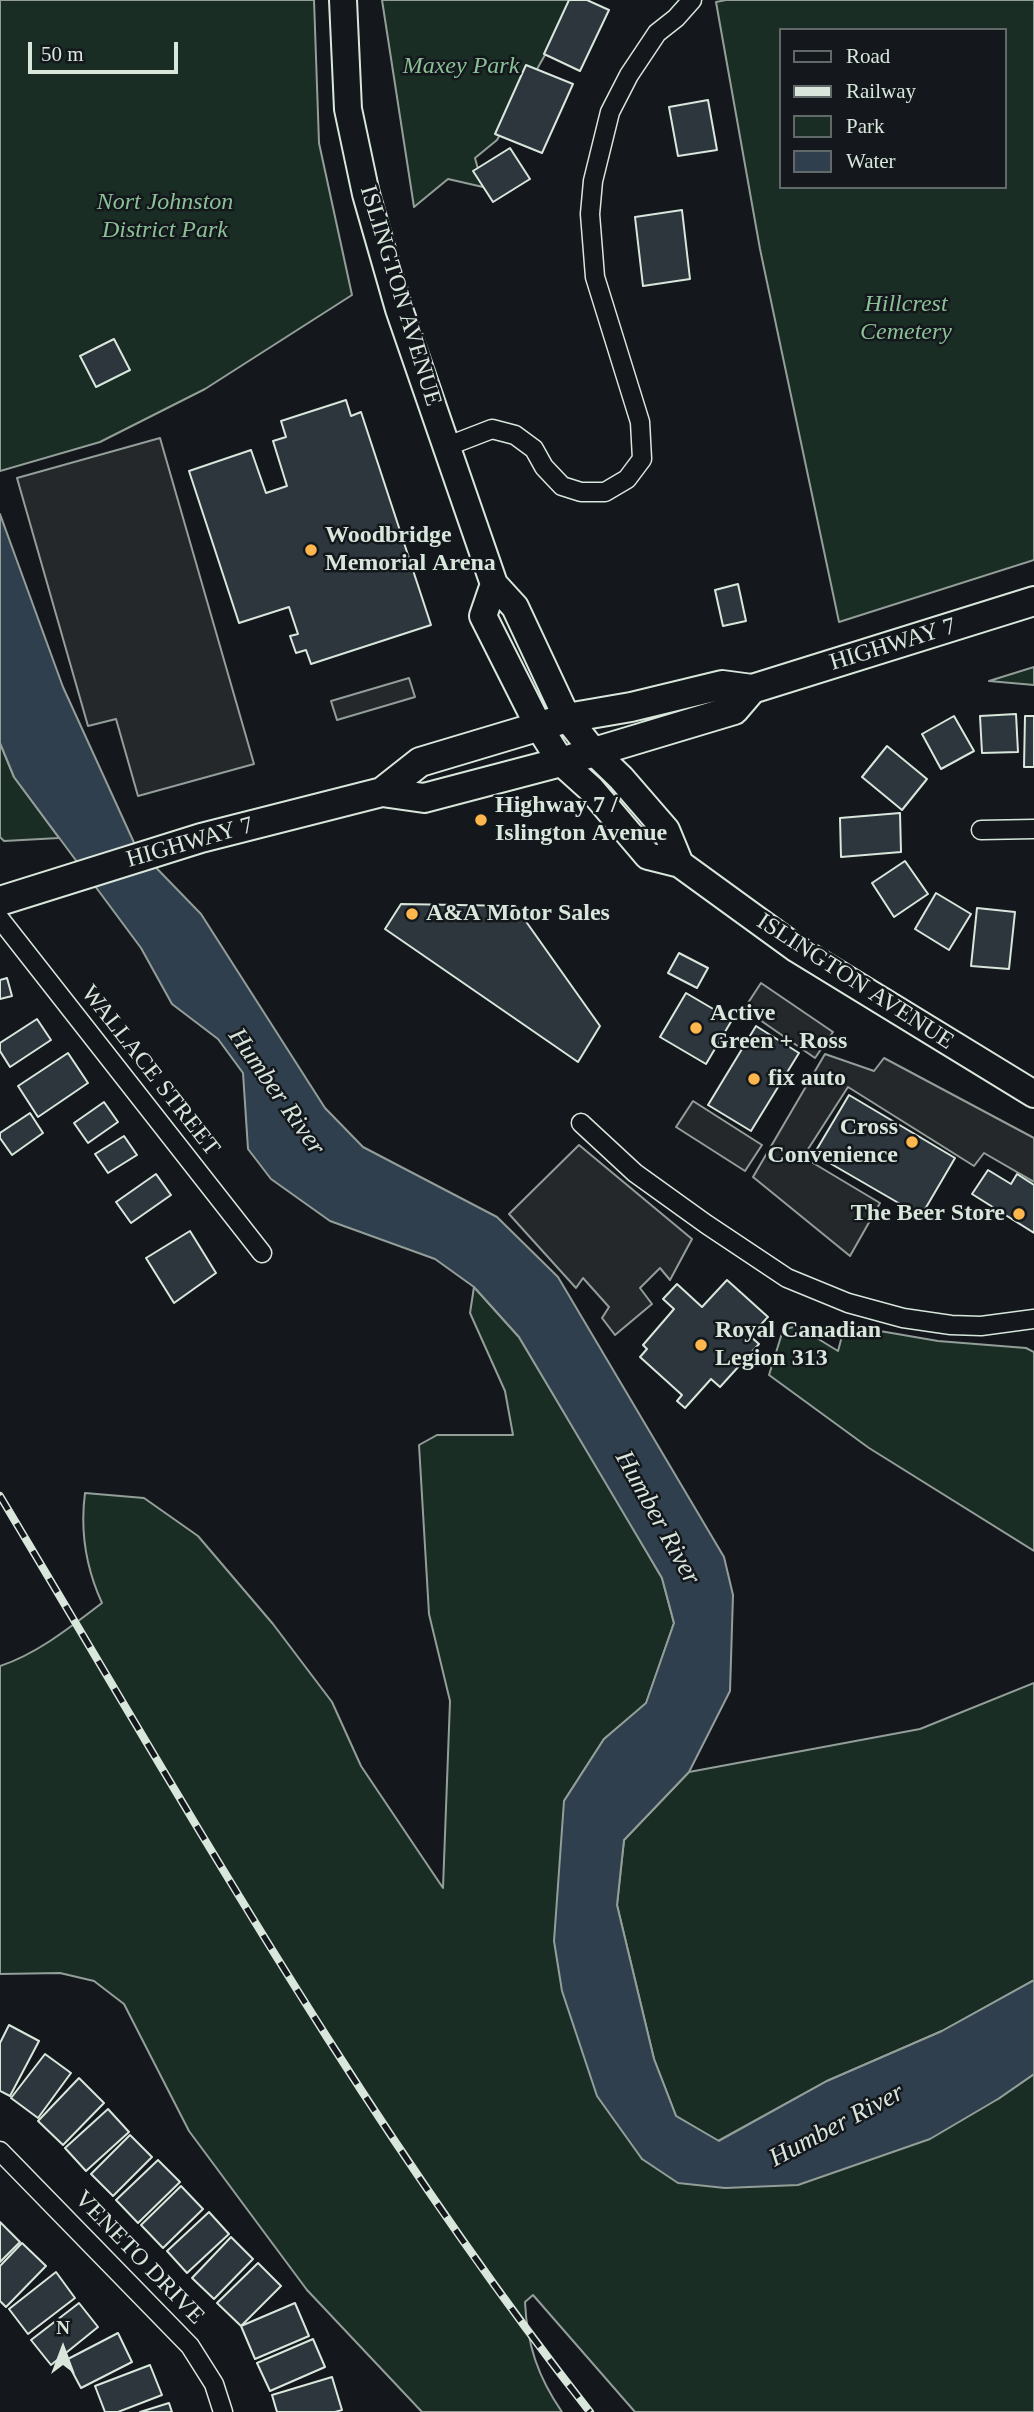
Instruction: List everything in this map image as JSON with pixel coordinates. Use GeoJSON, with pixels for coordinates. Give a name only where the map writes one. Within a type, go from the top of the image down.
{"type":"FeatureCollection","features":[{"type":"Feature","properties":{"kind":"main road","name":"ISLINGTON AVENUE"},"geometry":{"type":"LineString","coordinates":[[343,0],[348,109],[366,194],[399,309],[494,584],[515,607],[568,718],[594,752],[621,778],[666,830],[680,864]]}},
{"type":"Feature","properties":{"kind":"main road","name":"ISLINGTON AVENUE"},"geometry":{"type":"LineString","coordinates":[[494,584],[483,616],[539,727],[561,762],[591,789],[648,856],[680,864],[797,949],[1034,1094]]}},
{"type":"Feature","properties":{"kind":"main road","name":"HIGHWAY 7"},"geometry":{"type":"LineString","coordinates":[[382,792],[420,762],[568,718],[631,707],[722,685],[752,689],[1034,601]]}},
{"type":"Feature","properties":{"kind":"main road","name":"HIGHWAY 7"},"geometry":{"type":"LineString","coordinates":[[0,901],[201,838],[382,792],[424,798],[561,762],[734,710],[752,689]]}},
{"type":"Feature","properties":{"kind":"street"},"geometry":{"type":"LineString","coordinates":[[448,446],[492,429],[515,435],[534,449],[544,467],[562,486],[581,492],[605,492],[627,479],[642,458],[640,422],[595,277],[590,214],[593,181],[610,112],[629,75],[657,33],[676,18],[692,0]]}},
{"type":"Feature","properties":{"kind":"street"},"geometry":{"type":"LineString","coordinates":[[981,830],[1034,829]]}},
{"type":"Feature","properties":{"kind":"street","name":"WALLACE STREET"},"geometry":{"type":"LineString","coordinates":[[0,919],[262,1254]]}},
{"type":"Feature","properties":{"kind":"street"},"geometry":{"type":"LineString","coordinates":[[580,1123],[635,1173],[787,1278],[848,1303],[903,1318],[981,1326],[1034,1319]]}},
{"type":"Feature","properties":{"kind":"street","name":"VENETO DRIVE"},"geometry":{"type":"LineString","coordinates":[[0,2151],[190,2346],[214,2384],[223,2412]]}},
{"type":"Feature","properties":{"kind":"green space","name":"Nort Johnston District Park"},"geometry":{"type":"Polygon","coordinates":[[[0,0],[314,0],[319,143],[352,295],[205,389],[100,442],[0,471],[0,0]]]}},
{"type":"Feature","properties":{"kind":"green space","name":"Maxey Park"},"geometry":{"type":"Polygon","coordinates":[[[382,0],[576,0],[497,140],[475,158],[483,187],[448,179],[414,207],[382,0]]]}},
{"type":"Feature","properties":{"kind":"green space","name":"Hillcrest Cemetery"},"geometry":{"type":"Polygon","coordinates":[[[1034,0],[1034,560],[839,622],[760,249],[716,2],[1034,0]]]}},
{"type":"Feature","properties":{"kind":"green space"},"geometry":{"type":"Polygon","coordinates":[[[1034,667],[1034,685],[989,681],[1034,667]]]}},
{"type":"Feature","properties":{"kind":"green space"},"geometry":{"type":"Polygon","coordinates":[[[0,743],[14,777],[59,838],[4,841],[0,837],[0,743]]]}},
{"type":"Feature","properties":{"kind":"green space"},"geometry":{"type":"Polygon","coordinates":[[[474,1287],[519,1337],[619,1504],[662,1578],[674,1623],[646,1704],[604,1739],[564,1801],[642,2159],[998,2099],[1034,2074],[1034,2412],[635,2412],[533,2295],[525,2302],[531,2346],[546,2386],[562,2412],[422,2412],[307,2290],[189,2131],[124,2004],[94,1981],[60,1973],[0,1974],[0,1666],[41,1647],[102,1603],[86,1549],[83,1521],[85,1493],[144,1498],[198,1536],[273,1624],[332,1702],[361,1766],[443,1888],[450,1701],[429,1614],[419,1445],[437,1435],[513,1435],[505,1391],[470,1313],[474,1287]]]}},
{"type":"Feature","properties":{"kind":"green space"},"geometry":{"type":"Polygon","coordinates":[[[845,1325],[938,1341],[1026,1348],[1034,1352],[1034,1551],[869,1448],[769,1375],[783,1330],[797,1326],[838,1351],[845,1325]]]}},
{"type":"Feature","properties":{"kind":"green space"},"geometry":{"type":"Polygon","coordinates":[[[1034,1683],[1034,1980],[942,2031],[827,2081],[718,2141],[676,2116],[654,2059],[617,1905],[624,1840],[689,1772],[920,1729],[1034,1683]]]}},
{"type":"Feature","properties":{"kind":"shaded area"},"geometry":{"type":"Polygon","coordinates":[[[160,438],[254,764],[138,796],[116,719],[88,726],[17,478],[160,438]]]}},
{"type":"Feature","properties":{"kind":"shaded area"},"geometry":{"type":"Polygon","coordinates":[[[409,678],[415,697],[337,720],[331,701],[409,678]]]}},
{"type":"Feature","properties":{"kind":"shaded area"},"geometry":{"type":"Polygon","coordinates":[[[761,983],[833,1032],[815,1058],[744,1009],[761,983]]]}},
{"type":"Feature","properties":{"kind":"shaded area"},"geometry":{"type":"Polygon","coordinates":[[[825,1054],[874,1071],[884,1058],[1034,1138],[1034,1182],[984,1153],[974,1166],[848,1087],[803,1157],[880,1203],[850,1256],[753,1177],[825,1054]]]}},
{"type":"Feature","properties":{"kind":"shaded area"},"geometry":{"type":"Polygon","coordinates":[[[693,1101],[762,1145],[745,1171],[676,1127],[693,1101]]]}},
{"type":"Feature","properties":{"kind":"shaded area"},"geometry":{"type":"Polygon","coordinates":[[[579,1145],[692,1239],[670,1280],[660,1268],[640,1288],[652,1304],[615,1335],[602,1318],[609,1307],[583,1278],[576,1288],[509,1214],[579,1145]]]}},
{"type":"Feature","properties":{"kind":"water","name":"Humber River"},"geometry":{"type":"Polygon","coordinates":[[[0,514],[63,687],[136,847],[201,914],[325,1108],[363,1147],[497,1217],[558,1277],[724,1557],[733,1595],[730,1691],[689,1772],[624,1840],[617,1905],[654,2059],[676,2116],[719,2141],[827,2081],[942,2031],[1034,1980],[1034,2074],[998,2099],[930,2139],[798,2185],[725,2188],[678,2183],[642,2159],[597,2096],[562,1991],[554,1941],[564,1801],[604,1739],[646,1703],[674,1623],[662,1578],[519,1337],[474,1287],[435,1259],[330,1221],[271,1179],[248,1149],[243,1073],[218,1039],[172,1004],[141,948],[14,777],[0,743],[0,514]]]}},
{"type":"Feature","properties":{"kind":"building"},"geometry":{"type":"Polygon","coordinates":[[[569,0],[587,0],[609,10],[580,71],[544,54],[569,0]]]}},
{"type":"Feature","properties":{"kind":"building"},"geometry":{"type":"Polygon","coordinates":[[[526,65],[573,84],[542,153],[495,134],[526,65]]]}},
{"type":"Feature","properties":{"kind":"building"},"geometry":{"type":"Polygon","coordinates":[[[708,100],[717,150],[678,156],[669,107],[708,100]]]}},
{"type":"Feature","properties":{"kind":"building"},"geometry":{"type":"Polygon","coordinates":[[[510,148],[530,179],[493,202],[473,171],[510,148]]]}},
{"type":"Feature","properties":{"kind":"building"},"geometry":{"type":"Polygon","coordinates":[[[682,210],[690,279],[643,286],[635,217],[682,210]]]}},
{"type":"Feature","properties":{"kind":"building"},"geometry":{"type":"Polygon","coordinates":[[[114,339],[130,370],[96,387],[80,356],[114,339]]]}},
{"type":"Feature","properties":{"kind":"building","name":"Woodbridge Memorial Arena"},"geometry":{"type":"Polygon","coordinates":[[[346,400],[351,416],[361,412],[431,625],[311,664],[306,650],[296,653],[290,636],[298,634],[289,607],[239,623],[189,471],[251,450],[266,493],[287,486],[273,441],[286,437],[281,421],[346,400]]]}},
{"type":"Feature","properties":{"kind":"building"},"geometry":{"type":"Polygon","coordinates":[[[738,584],[746,621],[723,626],[715,590],[738,584]]]}},
{"type":"Feature","properties":{"kind":"building"},"geometry":{"type":"Polygon","coordinates":[[[1016,714],[1018,752],[982,753],[980,716],[1016,714]]]}},
{"type":"Feature","properties":{"kind":"building"},"geometry":{"type":"Polygon","coordinates":[[[954,716],[974,751],[941,769],[922,734],[954,716]]]}},
{"type":"Feature","properties":{"kind":"building"},"geometry":{"type":"Polygon","coordinates":[[[1025,716],[1034,716],[1034,767],[1024,767],[1025,716]]]}},
{"type":"Feature","properties":{"kind":"building"},"geometry":{"type":"Polygon","coordinates":[[[887,746],[927,779],[902,810],[862,777],[887,746]]]}},
{"type":"Feature","properties":{"kind":"building"},"geometry":{"type":"Polygon","coordinates":[[[900,813],[901,852],[841,857],[840,818],[900,813]]]}},
{"type":"Feature","properties":{"kind":"building"},"geometry":{"type":"Polygon","coordinates":[[[905,861],[928,894],[894,917],[872,883],[905,861]]]}},
{"type":"Feature","properties":{"kind":"building"},"geometry":{"type":"Polygon","coordinates":[[[936,893],[971,914],[949,950],[915,929],[936,893]]]}},
{"type":"Feature","properties":{"kind":"building"},"geometry":{"type":"Polygon","coordinates":[[[401,904],[515,906],[600,1026],[578,1062],[385,929],[401,904]]]}},
{"type":"Feature","properties":{"kind":"building"},"geometry":{"type":"Polygon","coordinates":[[[977,908],[1015,912],[1009,969],[971,966],[977,908]]]}},
{"type":"Feature","properties":{"kind":"building"},"geometry":{"type":"Polygon","coordinates":[[[679,953],[708,968],[697,988],[668,973],[679,953]]]}},
{"type":"Feature","properties":{"kind":"building"},"geometry":{"type":"Polygon","coordinates":[[[7,978],[12,996],[0,999],[0,980],[7,978]]]}},
{"type":"Feature","properties":{"kind":"building","name":"Active Green + Ross"},"geometry":{"type":"Polygon","coordinates":[[[686,993],[732,1020],[706,1064],[660,1037],[686,993]]]}},
{"type":"Feature","properties":{"kind":"building"},"geometry":{"type":"Polygon","coordinates":[[[37,1019],[51,1040],[10,1067],[0,1051],[0,1043],[37,1019]]]}},
{"type":"Feature","properties":{"kind":"building","name":"fix auto"},"geometry":{"type":"Polygon","coordinates":[[[756,1026],[799,1053],[751,1131],[708,1105],[756,1026]]]}},
{"type":"Feature","properties":{"kind":"building"},"geometry":{"type":"Polygon","coordinates":[[[68,1053],[88,1083],[38,1117],[18,1086],[68,1053]]]}},
{"type":"Feature","properties":{"kind":"building"},"geometry":{"type":"Polygon","coordinates":[[[849,1095],[955,1158],[921,1216],[814,1154],[849,1095]]]}},
{"type":"Feature","properties":{"kind":"building"},"geometry":{"type":"Polygon","coordinates":[[[104,1102],[118,1122],[88,1143],[74,1123],[104,1102]]]}},
{"type":"Feature","properties":{"kind":"building"},"geometry":{"type":"Polygon","coordinates":[[[30,1113],[43,1133],[12,1155],[0,1138],[0,1133],[30,1113]]]}},
{"type":"Feature","properties":{"kind":"building"},"geometry":{"type":"Polygon","coordinates":[[[124,1136],[137,1155],[108,1173],[95,1154],[124,1136]]]}},
{"type":"Feature","properties":{"kind":"building","name":"The Beer Store"},"geometry":{"type":"Polygon","coordinates":[[[988,1170],[1011,1184],[1017,1174],[1034,1185],[1034,1233],[972,1194],[988,1170]]]}},
{"type":"Feature","properties":{"kind":"building"},"geometry":{"type":"Polygon","coordinates":[[[156,1174],[171,1195],[131,1223],[116,1202],[156,1174]]]}},
{"type":"Feature","properties":{"kind":"building"},"geometry":{"type":"Polygon","coordinates":[[[190,1231],[216,1273],[174,1303],[146,1258],[190,1231]]]}},
{"type":"Feature","properties":{"kind":"building","name":"Royal Canadian Legion 313"},"geometry":{"type":"Polygon","coordinates":[[[727,1280],[768,1317],[750,1336],[759,1344],[720,1387],[711,1379],[685,1408],[677,1401],[682,1395],[640,1357],[647,1349],[643,1345],[674,1309],[663,1299],[677,1284],[702,1307],[727,1280]]]}},
{"type":"Feature","properties":{"kind":"building"},"geometry":{"type":"Polygon","coordinates":[[[9,2025],[39,2041],[10,2096],[0,2091],[0,2043],[9,2025]]]}},
{"type":"Feature","properties":{"kind":"building"},"geometry":{"type":"Polygon","coordinates":[[[45,2054],[71,2073],[38,2118],[11,2098],[45,2054]]]}},
{"type":"Feature","properties":{"kind":"building"},"geometry":{"type":"Polygon","coordinates":[[[79,2078],[104,2103],[63,2145],[38,2121],[79,2078]]]}},
{"type":"Feature","properties":{"kind":"building"},"geometry":{"type":"Polygon","coordinates":[[[108,2109],[129,2132],[86,2171],[65,2148],[108,2109]]]}},
{"type":"Feature","properties":{"kind":"building"},"geometry":{"type":"Polygon","coordinates":[[[130,2135],[152,2157],[113,2196],[91,2174],[130,2135]]]}},
{"type":"Feature","properties":{"kind":"building"},"geometry":{"type":"Polygon","coordinates":[[[158,2160],[180,2182],[138,2223],[116,2200],[158,2160]]]}},
{"type":"Feature","properties":{"kind":"building"},"geometry":{"type":"Polygon","coordinates":[[[181,2186],[203,2209],[163,2248],[141,2225],[181,2186]]]}},
{"type":"Feature","properties":{"kind":"building"},"geometry":{"type":"Polygon","coordinates":[[[209,2212],[229,2234],[187,2273],[167,2251],[209,2212]]]}},
{"type":"Feature","properties":{"kind":"building"},"geometry":{"type":"Polygon","coordinates":[[[0,2222],[20,2242],[0,2262],[0,2222]]]}},
{"type":"Feature","properties":{"kind":"building"},"geometry":{"type":"Polygon","coordinates":[[[231,2237],[253,2259],[214,2299],[192,2278],[231,2237]]]}},
{"type":"Feature","properties":{"kind":"building"},"geometry":{"type":"Polygon","coordinates":[[[22,2243],[46,2266],[6,2307],[0,2301],[0,2266],[22,2243]]]}},
{"type":"Feature","properties":{"kind":"building"},"geometry":{"type":"Polygon","coordinates":[[[258,2263],[281,2286],[241,2326],[217,2303],[258,2263]]]}},
{"type":"Feature","properties":{"kind":"building"},"geometry":{"type":"Polygon","coordinates":[[[56,2272],[75,2298],[28,2334],[9,2309],[56,2272]]]}},
{"type":"Feature","properties":{"kind":"building"},"geometry":{"type":"Polygon","coordinates":[[[79,2303],[98,2327],[51,2365],[31,2340],[79,2303]]]}},
{"type":"Feature","properties":{"kind":"building"},"geometry":{"type":"Polygon","coordinates":[[[295,2303],[309,2336],[255,2359],[241,2326],[295,2303]]]}},
{"type":"Feature","properties":{"kind":"building"},"geometry":{"type":"Polygon","coordinates":[[[118,2333],[132,2362],[81,2388],[66,2360],[118,2333]]]}},
{"type":"Feature","properties":{"kind":"building"},"geometry":{"type":"Polygon","coordinates":[[[313,2339],[325,2367],[270,2391],[257,2363],[313,2339]]]}},
{"type":"Feature","properties":{"kind":"building"},"geometry":{"type":"Polygon","coordinates":[[[150,2365],[162,2395],[118,2412],[105,2412],[95,2386],[150,2365]]]}},
{"type":"Feature","properties":{"kind":"building"},"geometry":{"type":"Polygon","coordinates":[[[332,2377],[342,2410],[277,2412],[272,2395],[332,2377]]]}},
{"type":"Feature","properties":{"kind":"building"},"geometry":{"type":"Polygon","coordinates":[[[169,2403],[172,2412],[140,2412],[169,2403]]]}},
{"type":"Feature","properties":{"kind":"railway"},"geometry":{"type":"LineString","coordinates":[[0,1496],[210,1848],[354,2079],[429,2192],[590,2412]]}},
{"type":"Feature","properties":{"kind":"place","name":"Woodbridge Memorial Arena"},"geometry":{"type":"Point","coordinates":[311,550]}},
{"type":"Feature","properties":{"kind":"place","name":"Highway 7 / Islington Avenue"},"geometry":{"type":"Point","coordinates":[481,820]}},
{"type":"Feature","properties":{"kind":"place","name":"A&A Motor Sales"},"geometry":{"type":"Point","coordinates":[412,914]}},
{"type":"Feature","properties":{"kind":"place","name":"Active Green + Ross"},"geometry":{"type":"Point","coordinates":[696,1028]}},
{"type":"Feature","properties":{"kind":"place","name":"fix auto"},"geometry":{"type":"Point","coordinates":[754,1079]}},
{"type":"Feature","properties":{"kind":"place","name":"Cross Convenience"},"geometry":{"type":"Point","coordinates":[912,1142]}},
{"type":"Feature","properties":{"kind":"place","name":"The Beer Store"},"geometry":{"type":"Point","coordinates":[1019,1214]}},
{"type":"Feature","properties":{"kind":"place","name":"Royal Canadian Legion 313"},"geometry":{"type":"Point","coordinates":[701,1345]}}]}
